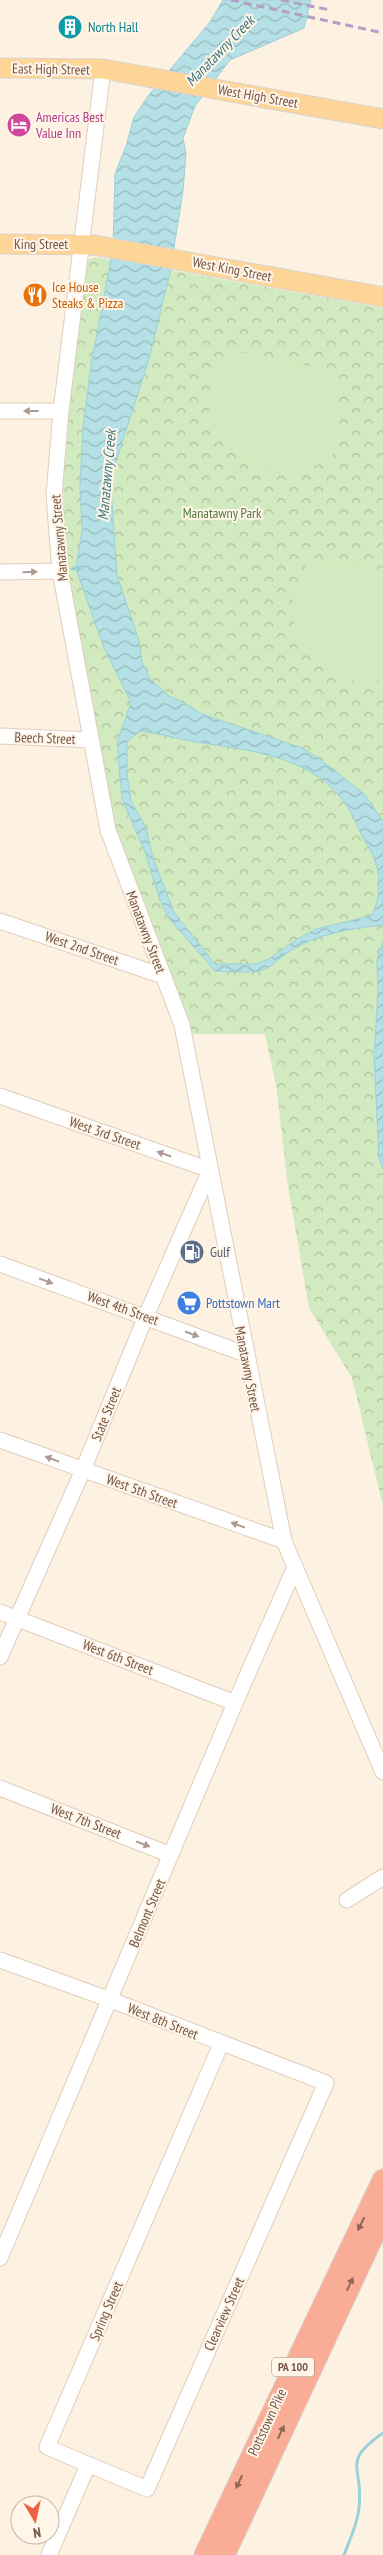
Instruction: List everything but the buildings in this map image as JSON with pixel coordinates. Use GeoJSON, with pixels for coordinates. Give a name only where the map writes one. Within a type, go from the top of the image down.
{"type":"FeatureCollection","features":[{"type":"Feature","properties":{"kind":"highway","name":"Pottstown Pike"},"geometry":{"type":"LineString","coordinates":[[205,2555],[383,2180]]}},
{"type":"Feature","properties":{"kind":"highway","name":"Pottstown Pike"},"geometry":{"type":"LineString","coordinates":[[224,2555],[383,2215]]}},
{"type":"Feature","properties":{"kind":"main road","name":"East High Street"},"geometry":{"type":"LineString","coordinates":[[0,68],[103,69]]}},
{"type":"Feature","properties":{"kind":"main road","name":"West High Street"},"geometry":{"type":"LineString","coordinates":[[103,69],[383,119]]}},
{"type":"Feature","properties":{"kind":"main road","name":"King Street"},"geometry":{"type":"LineString","coordinates":[[0,244],[88,244]]}},
{"type":"Feature","properties":{"kind":"main road","name":"West King Street"},"geometry":{"type":"LineString","coordinates":[[88,244],[383,297]]}},
{"type":"Feature","properties":{"kind":"street","name":"Manatawny Street"},"geometry":{"type":"LineString","coordinates":[[103,69],[88,244],[61,411],[54,496],[60,571],[111,839],[182,1025],[245,1354],[284,1541],[383,1772]]}},
{"type":"Feature","properties":{"kind":"street"},"geometry":{"type":"LineString","coordinates":[[0,411],[61,411]]}},
{"type":"Feature","properties":{"kind":"street"},"geometry":{"type":"LineString","coordinates":[[0,572],[60,571]]}},
{"type":"Feature","properties":{"kind":"street","name":"Beech Street"},"geometry":{"type":"LineString","coordinates":[[0,736],[91,740]]}},
{"type":"Feature","properties":{"kind":"street","name":"West 2nd Street"},"geometry":{"type":"LineString","coordinates":[[0,920],[163,976]]}},
{"type":"Feature","properties":{"kind":"street","name":"West 3rd Street"},"geometry":{"type":"LineString","coordinates":[[0,1096],[210,1170]]}},
{"type":"Feature","properties":{"kind":"street","name":"State Street"},"geometry":{"type":"LineString","coordinates":[[0,1657],[83,1470],[146,1316],[210,1170]]}},
{"type":"Feature","properties":{"kind":"street","name":"West 4th Street"},"geometry":{"type":"LineString","coordinates":[[0,1264],[146,1316],[245,1354]]}},
{"type":"Feature","properties":{"kind":"street","name":"West 5th Street"},"geometry":{"type":"LineString","coordinates":[[0,1440],[284,1541]]}},
{"type":"Feature","properties":{"kind":"street","name":"Belmont Street"},"geometry":{"type":"LineString","coordinates":[[0,2258],[111,2000],[235,1702],[295,1567]]}},
{"type":"Feature","properties":{"kind":"street","name":"West 6th Street"},"geometry":{"type":"LineString","coordinates":[[0,1612],[235,1702]]}},
{"type":"Feature","properties":{"kind":"street","name":"West 7th Street"},"geometry":{"type":"LineString","coordinates":[[0,1788],[171,1855]]}},
{"type":"Feature","properties":{"kind":"street"},"geometry":{"type":"LineString","coordinates":[[347,1900],[383,1878]]}},
{"type":"Feature","properties":{"kind":"street","name":"West 8th Street"},"geometry":{"type":"LineString","coordinates":[[0,1960],[111,2000],[326,2083]]}},
{"type":"Feature","properties":{"kind":"street","name":"Spring Street"},"geometry":{"type":"LineString","coordinates":[[88,2466],[47,2446],[221,2044]]}},
{"type":"Feature","properties":{"kind":"street","name":"Clearview Street"},"geometry":{"type":"LineString","coordinates":[[88,2466],[147,2488],[326,2083]]}},
{"type":"Feature","properties":{"kind":"street"},"geometry":{"type":"LineString","coordinates":[[49,2555],[88,2466]]}},
{"type":"Feature","properties":{"kind":"green space","name":"Manatawny Park"},"geometry":{"type":"Polygon","coordinates":[[[97,257],[383,308],[383,1506],[352,1378],[309,1308],[288,1186],[276,1085],[265,1034],[191,1034],[119,845],[108,800],[67,569],[61,510],[62,468],[85,264],[90,259],[97,257]]]}},
{"type":"Feature","properties":{"kind":"green space"},"geometry":{"type":"Polygon","coordinates":[[[228,349],[323,369],[336,381],[339,391],[337,451],[315,466],[296,471],[277,471],[259,467],[227,447],[217,432],[210,414],[209,394],[214,376],[228,349]]]}},
{"type":"Feature","properties":{"kind":"green space"},"geometry":{"type":"Polygon","coordinates":[[[311,558],[383,570],[383,680],[366,682],[350,680],[334,674],[308,652],[299,638],[294,622],[293,598],[299,580],[311,558]]]}},
{"type":"Feature","properties":{"kind":"water","name":"Manatawny Creek"},"geometry":{"type":"Polygon","coordinates":[[[223,0],[311,0],[304,28],[230,60],[195,106],[183,138],[186,154],[183,191],[170,273],[149,359],[112,474],[111,489],[117,575],[139,641],[142,662],[150,679],[169,696],[202,714],[302,748],[320,759],[364,794],[383,821],[383,925],[347,930],[323,936],[290,951],[266,969],[250,972],[215,971],[168,917],[160,900],[145,852],[122,799],[117,743],[131,702],[104,648],[76,569],[82,530],[80,485],[83,428],[91,365],[113,249],[115,174],[126,146],[134,117],[148,96],[210,22],[223,0]],[[140,731],[127,742],[127,773],[131,801],[146,828],[153,858],[174,912],[215,964],[255,964],[269,959],[297,939],[316,929],[371,916],[379,890],[376,863],[349,810],[328,784],[312,773],[275,757],[140,731]]]}},
{"type":"Feature","properties":{"kind":"water"},"geometry":{"type":"Polygon","coordinates":[[[383,942],[383,1169],[379,1158],[374,1056],[378,994],[377,960],[383,942]]]}},
{"type":"Feature","properties":{"kind":"waterway"},"geometry":{"type":"LineString","coordinates":[[72,569],[80,567]]}},
{"type":"Feature","properties":{"kind":"waterway"},"geometry":{"type":"LineString","coordinates":[[344,2555],[358,2513],[360,2493],[358,2459],[362,2451],[383,2433]]}},
{"type":"Feature","properties":{"kind":"railway"},"geometry":{"type":"LineString","coordinates":[[231,0],[383,33]]}},
{"type":"Feature","properties":{"kind":"railway"},"geometry":{"type":"LineString","coordinates":[[281,0],[330,10]]}},
{"type":"Feature","properties":{"kind":"place","name":"North Hall"},"geometry":{"type":"Point","coordinates":[70,27]}},
{"type":"Feature","properties":{"kind":"place","name":"Americas Best Value Inn"},"geometry":{"type":"Point","coordinates":[19,125]}},
{"type":"Feature","properties":{"kind":"place","name":"Ice House Steaks & Pizza"},"geometry":{"type":"Point","coordinates":[35,295]}},
{"type":"Feature","properties":{"kind":"place","name":"Gulf"},"geometry":{"type":"Point","coordinates":[192,1252]}},
{"type":"Feature","properties":{"kind":"place","name":"Pottstown Mart"},"geometry":{"type":"Point","coordinates":[189,1303]}}]}
